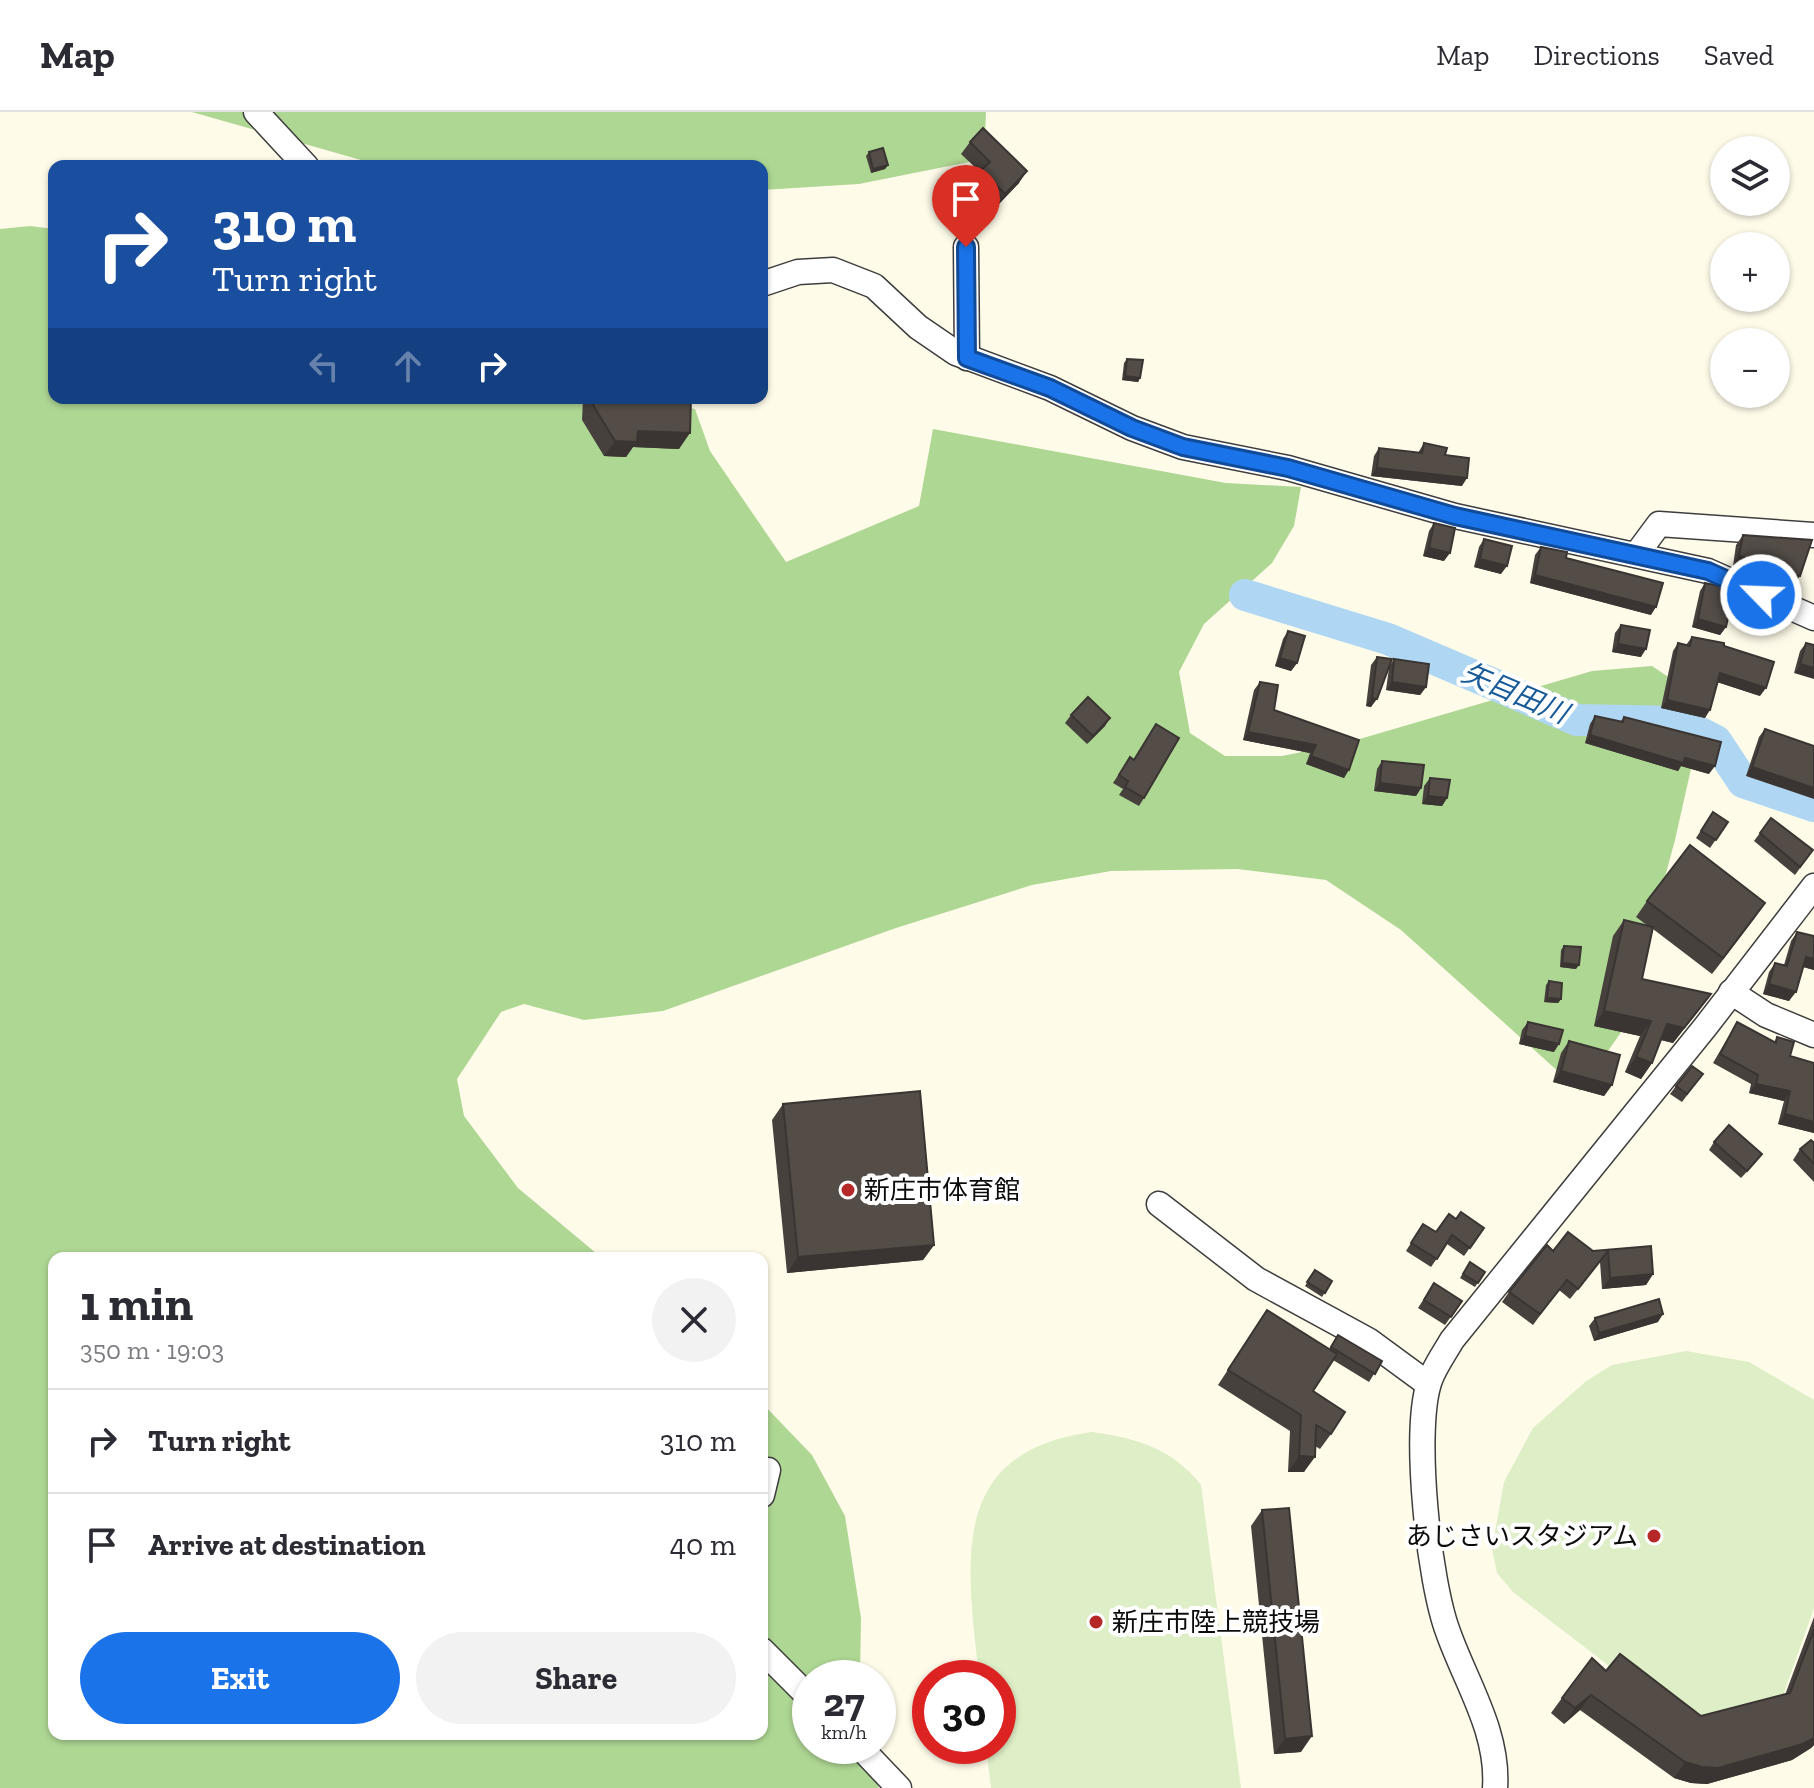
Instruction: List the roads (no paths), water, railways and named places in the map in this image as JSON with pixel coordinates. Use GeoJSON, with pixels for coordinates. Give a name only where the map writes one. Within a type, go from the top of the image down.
{"type":"FeatureCollection","features":[{"type":"Feature","properties":{"kind":"street"},"geometry":{"type":"LineString","coordinates":[[256,112],[300,160]]}},
{"type":"Feature","properties":{"kind":"street"},"geometry":{"type":"LineString","coordinates":[[966,247],[967,358]]}},
{"type":"Feature","properties":{"kind":"street"},"geometry":{"type":"LineString","coordinates":[[768,282],[798,272],[833,270],[874,286],[918,327],[967,358],[1050,388],[1132,428],[1183,447],[1288,468],[1455,516],[1708,571],[1814,618]]}},
{"type":"Feature","properties":{"kind":"street"},"geometry":{"type":"LineString","coordinates":[[1636,555],[1659,524],[1814,535]]}},
{"type":"Feature","properties":{"kind":"street"},"geometry":{"type":"LineString","coordinates":[[1495,1788],[1496,1769],[1490,1735],[1446,1629],[1427,1529],[1423,1440],[1428,1384],[1452,1340],[1814,886]]}},
{"type":"Feature","properties":{"kind":"street"},"geometry":{"type":"LineString","coordinates":[[1731,992],[1766,1015],[1814,1035]]}},
{"type":"Feature","properties":{"kind":"street"},"geometry":{"type":"LineString","coordinates":[[1159,1204],[1256,1279],[1368,1340],[1428,1384]]}},
{"type":"Feature","properties":{"kind":"street"},"geometry":{"type":"LineString","coordinates":[[768,1656],[792,1680]]}},
{"type":"Feature","properties":{"kind":"street"},"geometry":{"type":"LineString","coordinates":[[876,1764],[899,1788]]}},
{"type":"Feature","properties":{"kind":"waterway","name":"矢目田川"},"geometry":{"type":"LineString","coordinates":[[1245,595],[1388,639],[1577,720],[1679,722],[1716,741],[1743,782],[1814,806]]}},
{"type":"Feature","properties":{"kind":"place","name":"新庄市体育館"},"geometry":{"type":"Point","coordinates":[848,1190]}},
{"type":"Feature","properties":{"kind":"place","name":"あじさいスタジアム"},"geometry":{"type":"Point","coordinates":[1654,1536]}},
{"type":"Feature","properties":{"kind":"place","name":"新庄市陸上競技場"},"geometry":{"type":"Point","coordinates":[1096,1622]}}]}
